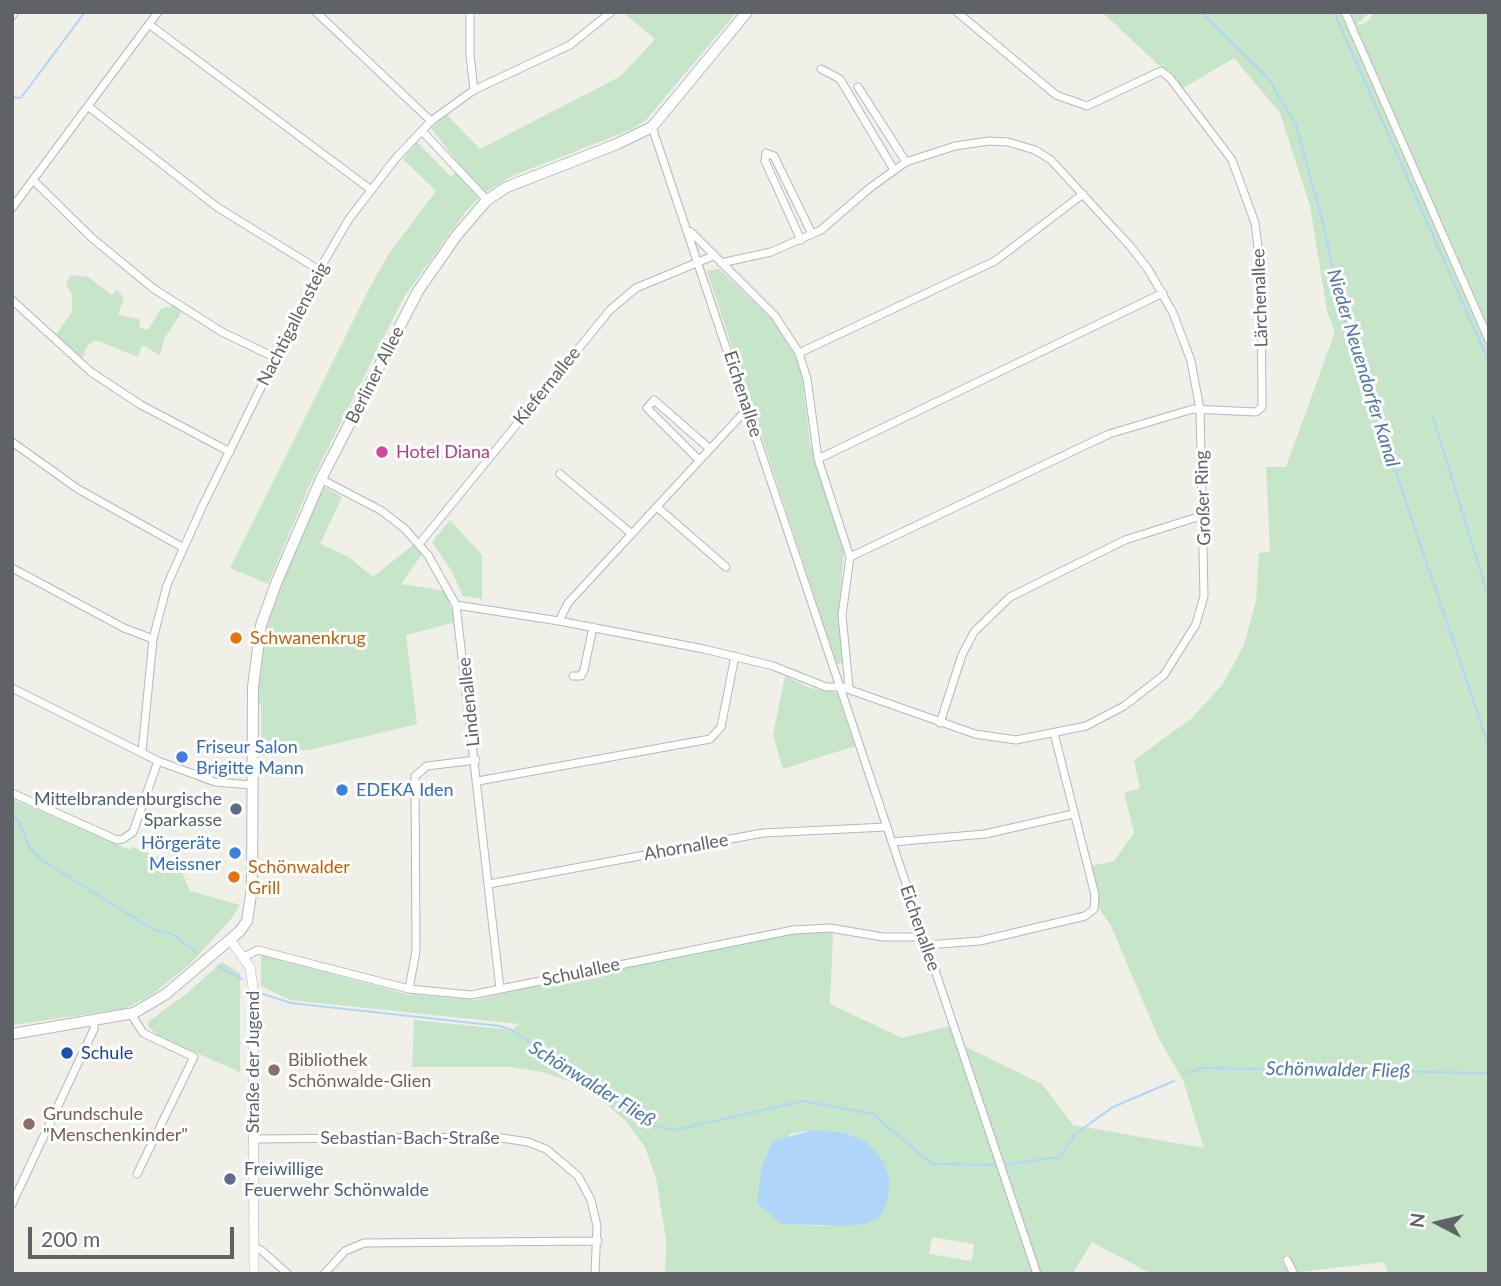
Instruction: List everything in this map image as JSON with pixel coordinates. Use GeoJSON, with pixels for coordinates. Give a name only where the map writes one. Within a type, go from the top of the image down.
{"type":"FeatureCollection","features":[{"type":"Feature","properties":{"kind":"main road","name":"Berliner Allee"},"geometry":{"type":"LineString","coordinates":[[231,941],[247,921],[252,888],[256,646],[274,588],[321,479],[418,291],[457,235],[487,200],[507,187],[617,144],[652,127],[747,12]]}},
{"type":"Feature","properties":{"kind":"main road"},"geometry":{"type":"LineString","coordinates":[[12,1034],[131,1014],[166,994],[231,941]]}},
{"type":"Feature","properties":{"kind":"street"},"geometry":{"type":"LineString","coordinates":[[12,208],[158,12]]}},
{"type":"Feature","properties":{"kind":"street"},"geometry":{"type":"LineString","coordinates":[[317,12],[431,121]]}},
{"type":"Feature","properties":{"kind":"street"},"geometry":{"type":"LineString","coordinates":[[470,12],[470,55],[474,90]]}},
{"type":"Feature","properties":{"kind":"street","name":"Nachtigallensteig"},"geometry":{"type":"LineString","coordinates":[[142,752],[153,639],[167,585],[182,547],[319,270],[370,189],[431,121],[474,90],[570,45],[611,12]]}},
{"type":"Feature","properties":{"kind":"street","name":"Lärchenallee"},"geometry":{"type":"LineString","coordinates":[[957,12],[1056,94],[1087,106],[1161,71],[1170,78],[1232,160],[1258,240],[1262,407],[1256,412],[1200,409]]}},
{"type":"Feature","properties":{"kind":"street"},"geometry":{"type":"LineString","coordinates":[[1345,12],[1489,340]]}},
{"type":"Feature","properties":{"kind":"street"},"geometry":{"type":"LineString","coordinates":[[150,25],[370,189]]}},
{"type":"Feature","properties":{"kind":"street"},"geometry":{"type":"LineString","coordinates":[[821,69],[840,79],[894,170]]}},
{"type":"Feature","properties":{"kind":"street"},"geometry":{"type":"LineString","coordinates":[[858,87],[906,162]]}},
{"type":"Feature","properties":{"kind":"street"},"geometry":{"type":"LineString","coordinates":[[89,107],[217,207],[319,270]]}},
{"type":"Feature","properties":{"kind":"street","name":"Eichenallee"},"geometry":{"type":"LineString","coordinates":[[652,127],[689,229],[1037,1274]]}},
{"type":"Feature","properties":{"kind":"street"},"geometry":{"type":"LineString","coordinates":[[422,131],[487,200]]}},
{"type":"Feature","properties":{"kind":"street","name":"Großer Ring"},"geometry":{"type":"LineString","coordinates":[[456,605],[593,627],[735,656],[788,670],[826,687],[839,686],[940,723],[1001,740],[1086,726],[1124,706],[1164,675],[1184,648],[1196,624],[1204,596],[1200,409],[1191,361],[1163,293],[1130,246],[1051,160],[1024,145],[1008,142],[956,146],[906,162],[844,214],[800,240],[771,252],[721,263]]}},
{"type":"Feature","properties":{"kind":"street"},"geometry":{"type":"LineString","coordinates":[[800,240],[765,161],[766,153],[774,156],[812,234]]}},
{"type":"Feature","properties":{"kind":"street"},"geometry":{"type":"LineString","coordinates":[[33,180],[92,237],[155,289],[222,332],[276,358]]}},
{"type":"Feature","properties":{"kind":"street"},"geometry":{"type":"LineString","coordinates":[[800,353],[995,261],[1083,194]]}},
{"type":"Feature","properties":{"kind":"street","name":"Eichenallee"},"geometry":{"type":"LineString","coordinates":[[689,229],[775,316],[800,353],[807,379],[818,458],[850,557],[842,615],[849,687],[839,686]]}},
{"type":"Feature","properties":{"kind":"street"},"geometry":{"type":"LineString","coordinates":[[700,262],[713,256]]}},
{"type":"Feature","properties":{"kind":"street","name":"Kiefernallee"},"geometry":{"type":"LineString","coordinates":[[420,543],[610,310],[636,288],[700,262]]}},
{"type":"Feature","properties":{"kind":"street"},"geometry":{"type":"LineString","coordinates":[[818,458],[1163,293]]}},
{"type":"Feature","properties":{"kind":"street"},"geometry":{"type":"LineString","coordinates":[[12,300],[91,373],[141,405],[230,452]]}},
{"type":"Feature","properties":{"kind":"street"},"geometry":{"type":"LineString","coordinates":[[699,460],[647,408],[654,400],[710,449]]}},
{"type":"Feature","properties":{"kind":"street"},"geometry":{"type":"LineString","coordinates":[[559,621],[568,603],[747,409]]}},
{"type":"Feature","properties":{"kind":"street"},"geometry":{"type":"LineString","coordinates":[[850,557],[1110,434],[1176,412],[1200,409]]}},
{"type":"Feature","properties":{"kind":"street"},"geometry":{"type":"LineString","coordinates":[[12,442],[78,489],[182,547]]}},
{"type":"Feature","properties":{"kind":"street"},"geometry":{"type":"LineString","coordinates":[[560,474],[632,534]]}},
{"type":"Feature","properties":{"kind":"street","name":"Lindenallee"},"geometry":{"type":"LineString","coordinates":[[321,479],[382,511],[420,543],[456,605],[476,760],[500,989]]}},
{"type":"Feature","properties":{"kind":"street"},"geometry":{"type":"LineString","coordinates":[[657,507],[726,567]]}},
{"type":"Feature","properties":{"kind":"street"},"geometry":{"type":"LineString","coordinates":[[940,723],[953,681],[974,632],[1010,597],[1125,540],[1204,515]]}},
{"type":"Feature","properties":{"kind":"street"},"geometry":{"type":"LineString","coordinates":[[12,568],[124,628],[153,639]]}},
{"type":"Feature","properties":{"kind":"street"},"geometry":{"type":"LineString","coordinates":[[573,676],[581,676],[584,670],[593,627]]}},
{"type":"Feature","properties":{"kind":"street"},"geometry":{"type":"LineString","coordinates":[[478,781],[709,739],[721,727],[735,656]]}},
{"type":"Feature","properties":{"kind":"street"},"geometry":{"type":"LineString","coordinates":[[12,688],[158,761],[215,782],[252,785]]}},
{"type":"Feature","properties":{"kind":"street"},"geometry":{"type":"LineString","coordinates":[[891,842],[985,834],[1073,814],[1054,733]]}},
{"type":"Feature","properties":{"kind":"street"},"geometry":{"type":"LineString","coordinates":[[409,989],[416,951],[415,776],[421,767],[476,760]]}},
{"type":"Feature","properties":{"kind":"street"},"geometry":{"type":"LineString","coordinates":[[12,793],[117,840],[123,839],[133,832],[158,761]]}},
{"type":"Feature","properties":{"kind":"street","name":"Schulallee"},"geometry":{"type":"LineString","coordinates":[[244,957],[258,950],[409,989],[458,995],[500,989],[793,930],[830,928],[883,937],[970,943],[1091,913],[1096,904],[1073,814]]}},
{"type":"Feature","properties":{"kind":"street","name":"Ahornallee"},"geometry":{"type":"LineString","coordinates":[[489,884],[763,833],[886,827]]}},
{"type":"Feature","properties":{"kind":"street","name":"Straße der Jugend"},"geometry":{"type":"LineString","coordinates":[[231,941],[252,973],[253,987],[254,1274]]}},
{"type":"Feature","properties":{"kind":"street"},"geometry":{"type":"LineString","coordinates":[[131,1014],[143,1033],[194,1057],[137,1174]]}},
{"type":"Feature","properties":{"kind":"street"},"geometry":{"type":"LineString","coordinates":[[12,1204],[94,1029],[94,1022]]}},
{"type":"Feature","properties":{"kind":"street","name":"Sebastian-Bach-Straße"},"geometry":{"type":"LineString","coordinates":[[253,1139],[460,1137],[528,1142],[559,1158],[578,1176],[595,1211],[598,1241],[596,1274]]}},
{"type":"Feature","properties":{"kind":"street"},"geometry":{"type":"LineString","coordinates":[[324,1274],[345,1251],[364,1242],[598,1241]]}},
{"type":"Feature","properties":{"kind":"street"},"geometry":{"type":"LineString","coordinates":[[254,1248],[261,1250],[288,1274]]}},
{"type":"Feature","properties":{"kind":"street"},"geometry":{"type":"LineString","coordinates":[[1287,1260],[1294,1274]]}},
{"type":"Feature","properties":{"kind":"green space"},"geometry":{"type":"Polygon","coordinates":[[[623,12],[737,12],[646,120],[630,130],[512,176],[484,193],[466,211],[404,297],[311,482],[268,584],[230,568],[369,289],[388,255],[436,191],[403,159],[417,142],[451,177],[461,167],[431,128],[447,115],[480,149],[621,76],[655,39],[623,12]]]}},
{"type":"Feature","properties":{"kind":"green space"},"geometry":{"type":"Polygon","coordinates":[[[1102,12],[1370,12],[1356,25],[1366,23],[1375,12],[1489,12],[1489,1274],[1388,1274],[1384,1262],[1283,1274],[1152,1274],[1092,1242],[1072,1274],[665,1274],[666,1239],[656,1178],[645,1147],[625,1120],[601,1100],[573,1083],[543,1072],[512,1067],[412,1067],[414,1020],[512,1030],[519,1024],[290,1000],[261,986],[261,955],[406,994],[476,1000],[656,956],[755,936],[830,928],[833,935],[830,1004],[902,1038],[955,1025],[962,1045],[1042,1084],[1073,1125],[1204,1148],[1183,1080],[1159,1039],[1111,926],[1096,904],[1087,867],[1114,861],[1134,833],[1124,793],[1140,788],[1134,760],[1191,719],[1223,684],[1244,645],[1256,601],[1259,553],[1270,552],[1266,467],[1286,467],[1335,332],[1327,311],[1310,206],[1280,113],[1234,58],[1183,88],[1102,12]],[[819,1131],[790,1134],[757,1192],[804,1225],[831,1226],[819,1131]],[[932,1237],[929,1254],[972,1261],[974,1244],[932,1237]]]}},
{"type":"Feature","properties":{"kind":"green space"},"geometry":{"type":"Polygon","coordinates":[[[719,269],[771,318],[786,337],[801,370],[810,443],[844,548],[839,613],[844,662],[837,664],[707,271],[719,269]]]}},
{"type":"Feature","properties":{"kind":"green space"},"geometry":{"type":"Polygon","coordinates":[[[71,275],[88,277],[112,295],[117,290],[124,298],[118,315],[139,319],[140,328],[148,330],[161,309],[176,305],[183,310],[164,339],[160,355],[142,345],[138,357],[95,340],[87,346],[81,363],[53,339],[72,312],[72,295],[66,283],[71,275]]]}},
{"type":"Feature","properties":{"kind":"green space"},"geometry":{"type":"Polygon","coordinates":[[[323,486],[342,497],[320,544],[349,557],[373,577],[413,545],[422,554],[401,584],[445,591],[456,622],[406,635],[417,724],[314,749],[262,756],[261,702],[257,707],[265,631],[282,579],[323,486]]]}},
{"type":"Feature","properties":{"kind":"green space"},"geometry":{"type":"Polygon","coordinates":[[[450,520],[482,555],[482,599],[463,596],[451,570],[432,542],[450,520]]]}},
{"type":"Feature","properties":{"kind":"green space"},"geometry":{"type":"Polygon","coordinates":[[[785,676],[810,688],[837,693],[855,746],[783,769],[773,735],[785,676]]]}},
{"type":"Feature","properties":{"kind":"green space"},"geometry":{"type":"Polygon","coordinates":[[[12,799],[130,850],[132,847],[179,865],[190,891],[240,905],[231,919],[190,964],[150,996],[124,1009],[12,1025],[12,799]]]}},
{"type":"Feature","properties":{"kind":"green space"},"geometry":{"type":"Polygon","coordinates":[[[222,962],[240,973],[240,1072],[158,1036],[148,1026],[148,1022],[185,995],[222,962]]]}},
{"type":"Feature","properties":{"kind":"water"},"geometry":{"type":"Polygon","coordinates":[[[813,1130],[845,1133],[867,1142],[883,1161],[890,1182],[888,1198],[880,1217],[865,1224],[846,1226],[782,1224],[757,1202],[761,1169],[773,1141],[813,1130]]]}},
{"type":"Feature","properties":{"kind":"waterway"},"geometry":{"type":"LineString","coordinates":[[12,97],[21,98],[85,12]]}},
{"type":"Feature","properties":{"kind":"waterway","name":"Nieder Neuendorfer Kanal"},"geometry":{"type":"LineString","coordinates":[[1201,12],[1268,78],[1296,125],[1324,227],[1342,313],[1489,747]]}},
{"type":"Feature","properties":{"kind":"waterway"},"geometry":{"type":"LineString","coordinates":[[1334,12],[1489,362]]}},
{"type":"Feature","properties":{"kind":"waterway"},"geometry":{"type":"LineString","coordinates":[[1433,417],[1489,599]]}},
{"type":"Feature","properties":{"kind":"waterway","name":"Schönwalder Fließ"},"geometry":{"type":"LineString","coordinates":[[12,814],[19,822],[30,848],[43,861],[154,930],[172,934],[196,952]]}},
{"type":"Feature","properties":{"kind":"waterway","name":"Schönwalder Fließ"},"geometry":{"type":"LineString","coordinates":[[218,966],[242,979]]}},
{"type":"Feature","properties":{"kind":"waterway","name":"Schönwalder Fließ"},"geometry":{"type":"LineString","coordinates":[[260,993],[291,1003],[500,1026],[512,1030],[650,1125],[675,1130],[803,1101],[873,1114],[932,1164],[997,1165]]}},
{"type":"Feature","properties":{"kind":"waterway","name":"Schönwalder Fließ"},"geometry":{"type":"LineString","coordinates":[[1187,1073],[1202,1068],[1489,1073]]}},
{"type":"Feature","properties":{"kind":"waterway","name":"Schönwalder Fließ"},"geometry":{"type":"LineString","coordinates":[[1002,1165],[1060,1157],[1075,1134],[1113,1107],[1174,1081]]}},
{"type":"Feature","properties":{"kind":"place","name":"Hotel Diana"},"geometry":{"type":"Point","coordinates":[382,452]}},
{"type":"Feature","properties":{"kind":"place","name":"Schwanenkrug"},"geometry":{"type":"Point","coordinates":[236,638]}},
{"type":"Feature","properties":{"kind":"place","name":"Friseur Salon Brigitte Mann"},"geometry":{"type":"Point","coordinates":[182,757]}},
{"type":"Feature","properties":{"kind":"place","name":"EDEKA Iden"},"geometry":{"type":"Point","coordinates":[342,790]}},
{"type":"Feature","properties":{"kind":"place","name":"Mittelbrandenburgische Sparkasse"},"geometry":{"type":"Point","coordinates":[236,809]}},
{"type":"Feature","properties":{"kind":"place","name":"Hörgeräte Meissner"},"geometry":{"type":"Point","coordinates":[235,853]}},
{"type":"Feature","properties":{"kind":"place","name":"Schönwalder Grill"},"geometry":{"type":"Point","coordinates":[234,877]}},
{"type":"Feature","properties":{"kind":"place","name":"Schule"},"geometry":{"type":"Point","coordinates":[67,1053]}},
{"type":"Feature","properties":{"kind":"place","name":"Bibliothek Schönwalde-Glien"},"geometry":{"type":"Point","coordinates":[274,1070]}},
{"type":"Feature","properties":{"kind":"place","name":"Grundschule \"Menschenkinder\""},"geometry":{"type":"Point","coordinates":[29,1124]}},
{"type":"Feature","properties":{"kind":"place","name":"Freiwillige Feuerwehr Schönwalde"},"geometry":{"type":"Point","coordinates":[230,1179]}}]}
